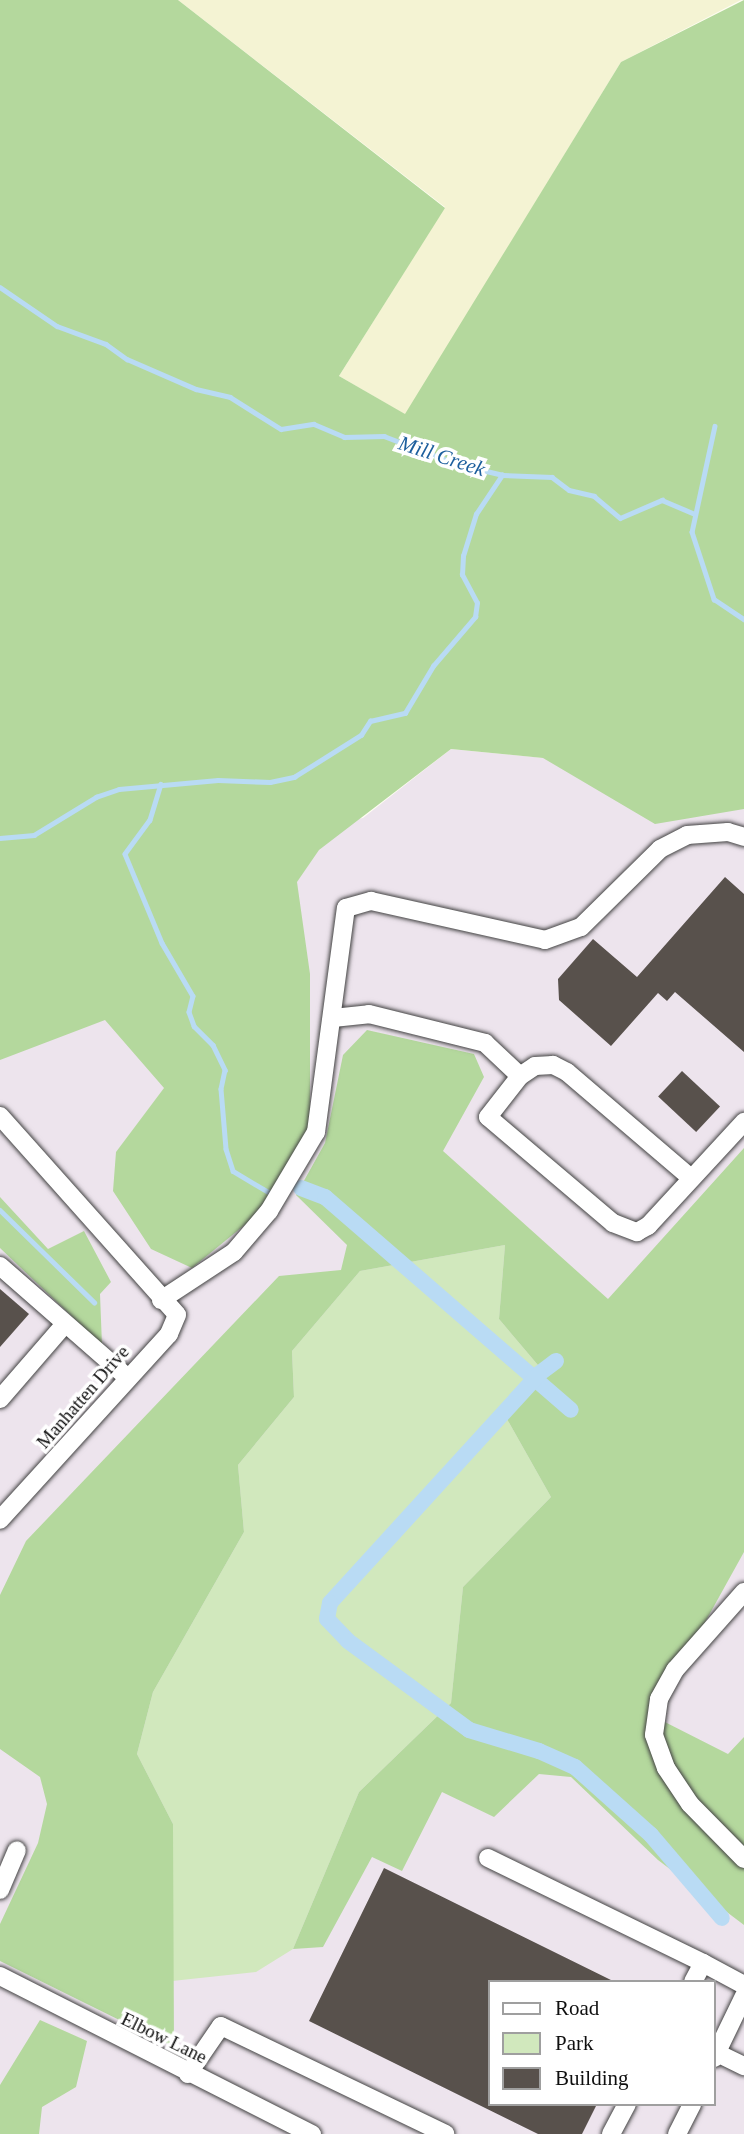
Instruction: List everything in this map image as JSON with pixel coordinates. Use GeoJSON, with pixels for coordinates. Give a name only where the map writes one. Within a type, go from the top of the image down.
{"type":"FeatureCollection","features":[{"type":"Feature","properties":{"kind":"street"},"geometry":{"type":"LineString","coordinates":[[0,1116],[131,1259],[161,1300],[234,1252],[282,1189],[316,1132],[332,1018],[341,921],[346,908],[355,902],[371,901],[545,940],[581,926],[660,849],[687,835],[728,832],[744,837]]}},
{"type":"Feature","properties":{"kind":"street"},"geometry":{"type":"LineString","coordinates":[[332,1018],[369,1014],[485,1043],[520,1076]]}},
{"type":"Feature","properties":{"kind":"street"},"geometry":{"type":"LineString","coordinates":[[691,1178],[567,1072],[545,1064],[520,1076],[488,1117],[625,1231],[637,1232],[648,1226],[744,1122]]}},
{"type":"Feature","properties":{"kind":"street"},"geometry":{"type":"LineString","coordinates":[[0,1266],[127,1377]]}},
{"type":"Feature","properties":{"kind":"street","name":"Manhatten Drive"},"geometry":{"type":"LineString","coordinates":[[0,1520],[175,1324],[177,1315],[161,1300]]}},
{"type":"Feature","properties":{"kind":"street"},"geometry":{"type":"LineString","coordinates":[[0,1399],[65,1324]]}},
{"type":"Feature","properties":{"kind":"street"},"geometry":{"type":"LineString","coordinates":[[744,1592],[675,1670],[659,1699],[654,1735],[666,1769],[690,1804],[744,1859]]}},
{"type":"Feature","properties":{"kind":"street"},"geometry":{"type":"LineString","coordinates":[[0,1890],[17,1850]]}},
{"type":"Feature","properties":{"kind":"street"},"geometry":{"type":"LineString","coordinates":[[488,1858],[744,1986]]}},
{"type":"Feature","properties":{"kind":"street"},"geometry":{"type":"LineString","coordinates":[[694,1980],[703,1964]]}},
{"type":"Feature","properties":{"kind":"street","name":"Elbow Lane"},"geometry":{"type":"LineString","coordinates":[[0,1976],[188,2074],[280,2127],[312,2134]]}},
{"type":"Feature","properties":{"kind":"street"},"geometry":{"type":"LineString","coordinates":[[716,2053],[744,1996]]}},
{"type":"Feature","properties":{"kind":"street"},"geometry":{"type":"LineString","coordinates":[[188,2074],[221,2026],[445,2134]]}},
{"type":"Feature","properties":{"kind":"street"},"geometry":{"type":"LineString","coordinates":[[716,2055],[744,2066]]}},
{"type":"Feature","properties":{"kind":"street"},"geometry":{"type":"LineString","coordinates":[[611,2134],[626,2106]]}},
{"type":"Feature","properties":{"kind":"street"},"geometry":{"type":"LineString","coordinates":[[677,2134],[691,2106]]}},
{"type":"Feature","properties":{"kind":"shaded area"},"geometry":{"type":"Polygon","coordinates":[[[451,749],[626,766],[744,757],[744,2134],[0,2134],[0,885],[363,818],[451,749]]]}},
{"type":"Feature","properties":{"kind":"green space"},"geometry":{"type":"Polygon","coordinates":[[[0,0],[178,0],[445,208],[339,376],[405,414],[621,62],[744,0],[744,809],[655,824],[543,758],[451,749],[319,850],[297,882],[310,974],[310,1128],[281,1182],[252,1219],[192,1268],[151,1249],[113,1191],[116,1152],[164,1088],[105,1020],[0,1060],[0,0]]]}},
{"type":"Feature","properties":{"kind":"green space"},"geometry":{"type":"Polygon","coordinates":[[[178,0],[741,0],[621,62],[406,415],[339,376],[445,207],[178,0]]]}},
{"type":"Feature","properties":{"kind":"green space"},"geometry":{"type":"Polygon","coordinates":[[[367,1030],[474,1054],[484,1077],[443,1151],[608,1299],[744,1148],[744,1552],[653,1716],[728,1754],[744,1737],[744,1925],[658,1860],[571,1777],[539,1774],[494,1817],[442,1792],[402,1871],[372,1857],[323,1947],[293,1949],[359,1792],[451,1703],[463,1587],[551,1497],[503,1412],[543,1371],[499,1319],[505,1245],[360,1271],[292,1351],[294,1397],[238,1465],[244,1532],[153,1692],[137,1754],[173,1824],[174,2047],[0,1961],[0,1924],[38,1843],[47,1804],[40,1777],[0,1749],[0,1595],[26,1541],[279,1276],[341,1270],[347,1245],[296,1195],[325,1143],[343,1055],[367,1030]]]}},
{"type":"Feature","properties":{"kind":"green space"},"geometry":{"type":"Polygon","coordinates":[[[0,1197],[48,1249],[84,1231],[111,1282],[100,1294],[102,1345],[0,1248],[0,1197]]]}},
{"type":"Feature","properties":{"kind":"green space"},"geometry":{"type":"Polygon","coordinates":[[[505,1245],[499,1319],[543,1371],[503,1412],[551,1497],[463,1587],[451,1703],[359,1792],[293,1949],[256,1972],[172,1981],[173,1824],[137,1754],[153,1692],[244,1532],[238,1465],[294,1397],[292,1351],[360,1271],[505,1245]]]}},
{"type":"Feature","properties":{"kind":"green space"},"geometry":{"type":"Polygon","coordinates":[[[40,2020],[87,2041],[76,2087],[42,2107],[39,2134],[0,2134],[0,2085],[40,2020]]]}},
{"type":"Feature","properties":{"kind":"building"},"geometry":{"type":"Polygon","coordinates":[[[725,877],[744,894],[744,1052],[675,992],[667,1001],[658,993],[611,1046],[559,1000],[558,979],[593,939],[637,977],[725,877]]]}},
{"type":"Feature","properties":{"kind":"building"},"geometry":{"type":"Polygon","coordinates":[[[682,1071],[720,1106],[696,1132],[658,1097],[682,1071]]]}},
{"type":"Feature","properties":{"kind":"building"},"geometry":{"type":"Polygon","coordinates":[[[0,1289],[29,1314],[0,1347],[0,1289]]]}},
{"type":"Feature","properties":{"kind":"building"},"geometry":{"type":"Polygon","coordinates":[[[384,1868],[611,1980],[489,1980],[489,2106],[596,2106],[582,2134],[538,2134],[309,2021],[384,1868]]]}},
{"type":"Feature","properties":{"kind":"waterway","name":"Mill Creek"},"geometry":{"type":"LineString","coordinates":[[0,287],[57,326],[106,344],[127,359],[196,389],[230,397],[281,429],[314,424],[344,437],[384,436],[457,464],[503,475],[552,477],[569,490],[594,496],[620,518],[662,500],[693,513]]}},
{"type":"Feature","properties":{"kind":"waterway","name":"Mill Creek"},"geometry":{"type":"LineString","coordinates":[[715,426],[692,532],[714,599],[744,619]]}},
{"type":"Feature","properties":{"kind":"waterway"},"geometry":{"type":"LineString","coordinates":[[0,838],[34,835],[96,797],[119,789],[218,780],[270,782],[294,777],[361,735],[370,721],[405,713],[433,666],[475,617],[477,603],[462,575],[463,556],[476,514],[502,475]]}},
{"type":"Feature","properties":{"kind":"waterway"},"geometry":{"type":"LineString","coordinates":[[161,784],[150,820],[125,854],[162,943],[193,996],[189,1012],[194,1026],[213,1045],[225,1070],[221,1089],[226,1149],[233,1171],[270,1193]]}},
{"type":"Feature","properties":{"kind":"waterway"},"geometry":{"type":"LineString","coordinates":[[301,1188],[325,1197],[571,1410]]}},
{"type":"Feature","properties":{"kind":"waterway"},"geometry":{"type":"LineString","coordinates":[[0,1210],[94,1302]]}},
{"type":"Feature","properties":{"kind":"waterway"},"geometry":{"type":"LineString","coordinates":[[556,1361],[539,1374],[330,1603],[327,1619],[348,1641],[469,1730],[539,1751],[575,1767],[651,1835],[722,1918]]}}]}
